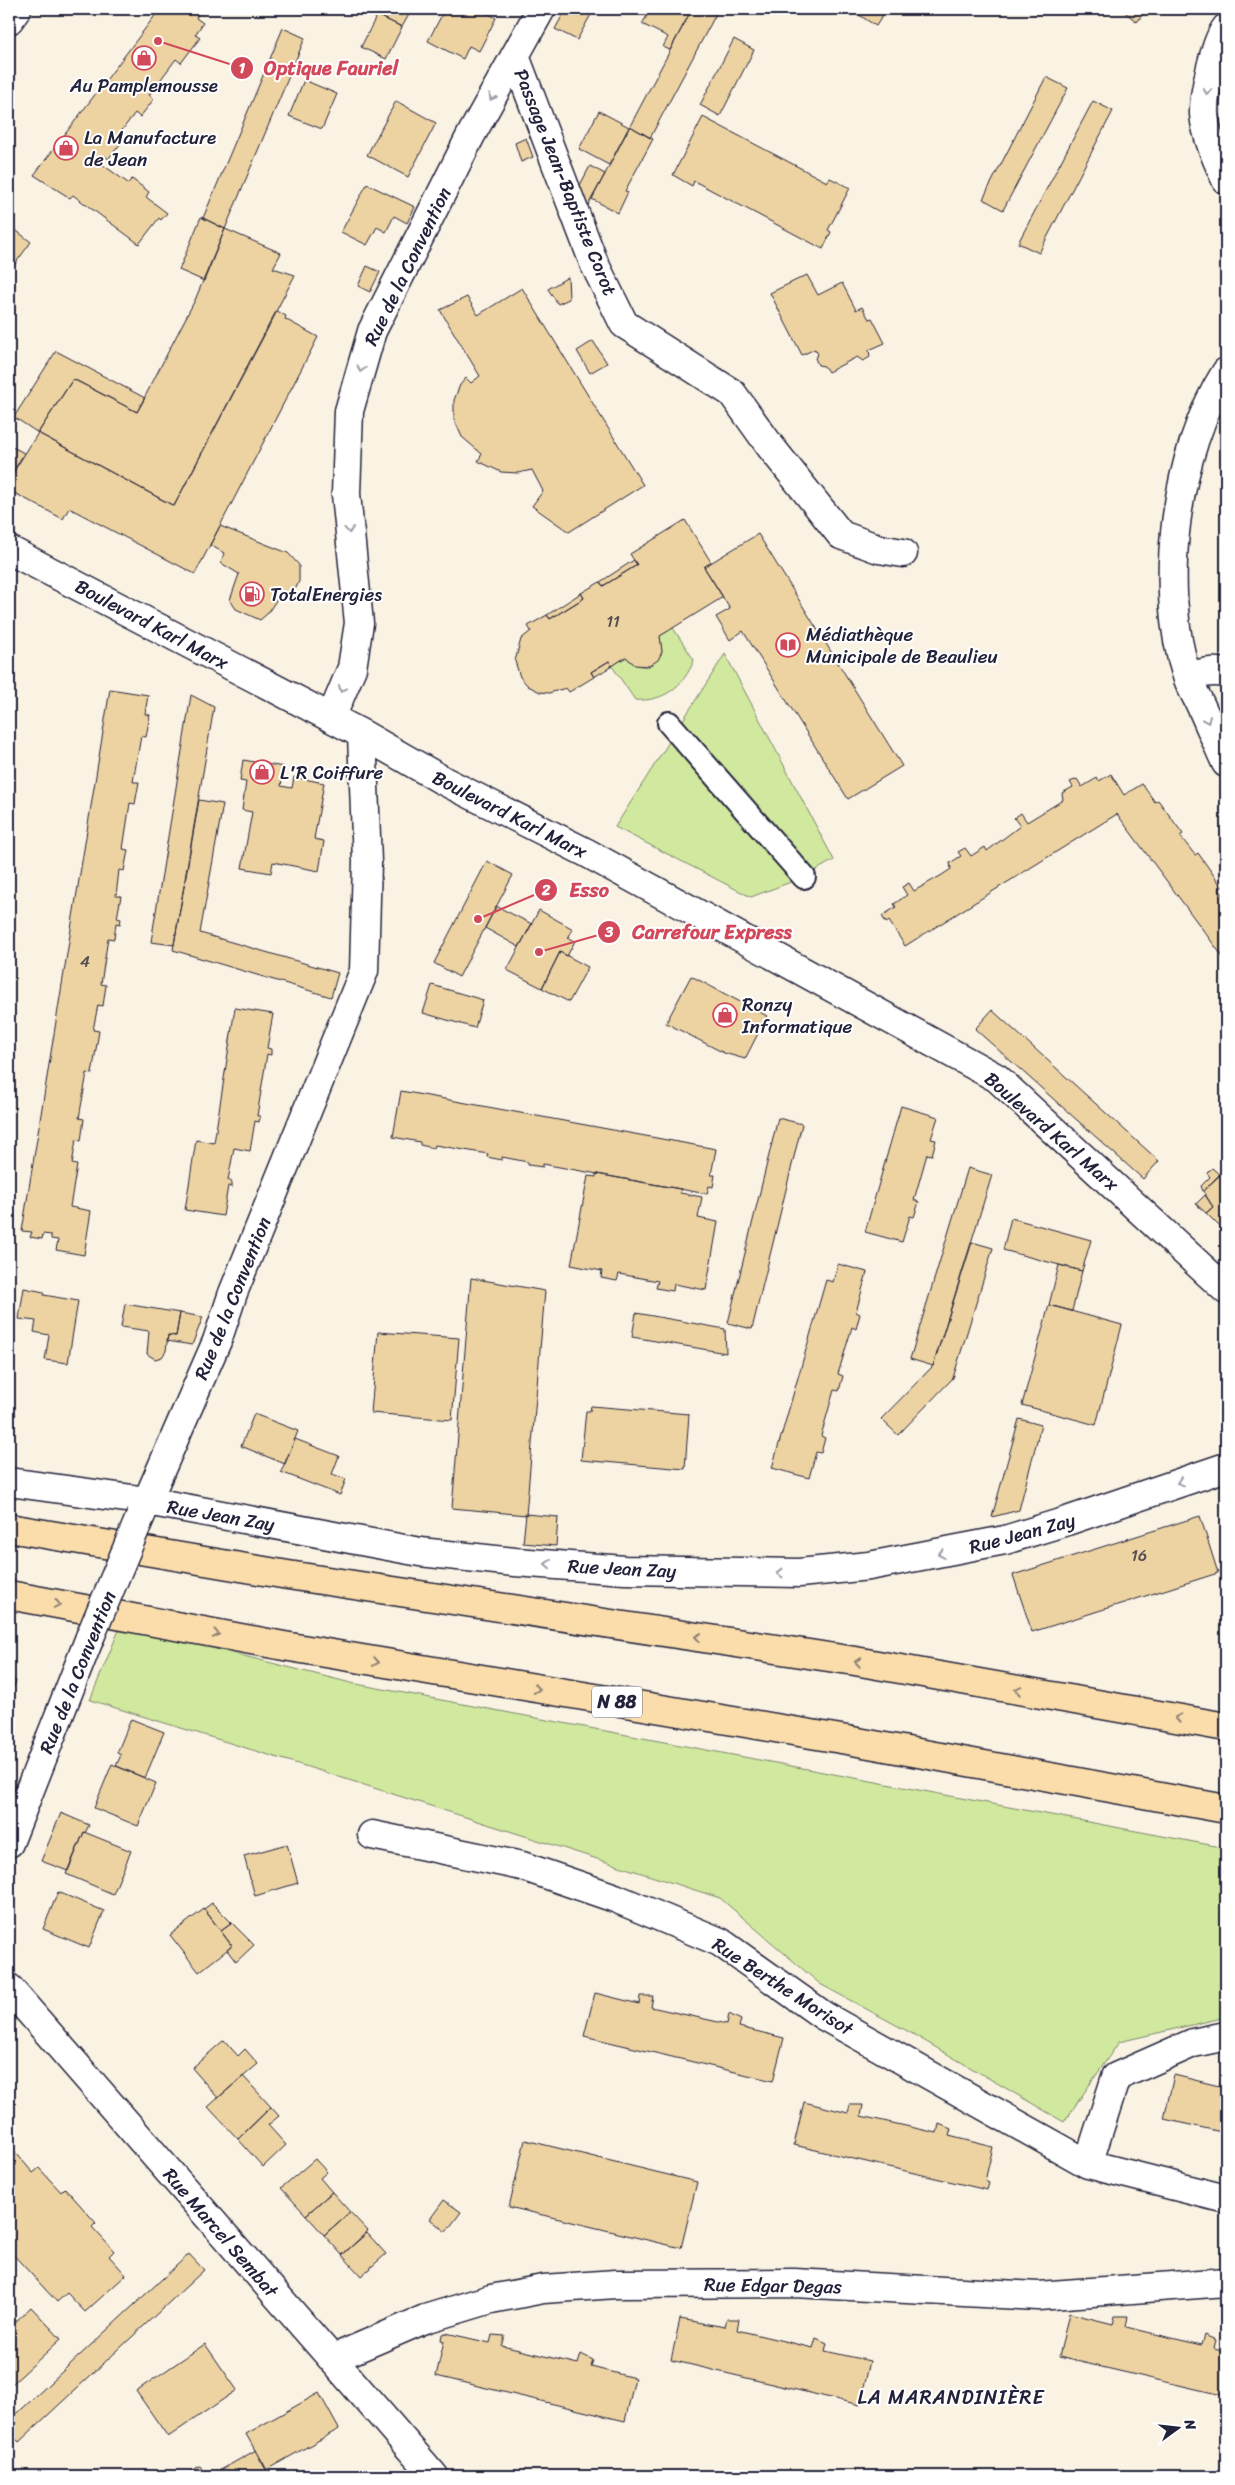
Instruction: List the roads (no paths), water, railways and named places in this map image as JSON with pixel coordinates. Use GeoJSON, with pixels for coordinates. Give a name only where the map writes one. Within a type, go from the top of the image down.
{"type":"FeatureCollection","features":[{"type":"Feature","properties":{"kind":"highway"},"geometry":{"type":"LineString","coordinates":[[9,1528],[288,1575],[855,1661],[1226,1727]]}},
{"type":"Feature","properties":{"kind":"highway","name":"N 88"},"geometry":{"type":"LineString","coordinates":[[9,1595],[284,1646],[847,1740],[1226,1809]]}},
{"type":"Feature","properties":{"kind":"street"},"geometry":{"type":"LineString","coordinates":[[9,20],[18,9]]}},
{"type":"Feature","properties":{"kind":"street","name":"Rue de la Convention"},"geometry":{"type":"LineString","coordinates":[[331,718],[352,668],[360,623],[346,494],[349,411],[372,331],[471,135],[541,9]]}},
{"type":"Feature","properties":{"kind":"street"},"geometry":{"type":"LineString","coordinates":[[1226,28],[1222,34],[1210,71],[1204,113],[1215,156],[1226,180]]}},
{"type":"Feature","properties":{"kind":"street","name":"Passage Jean-Baptiste Corot"},"geometry":{"type":"LineString","coordinates":[[515,56],[594,263],[624,324],[732,393],[770,446],[841,535],[880,549],[903,553]]}},
{"type":"Feature","properties":{"kind":"street"},"geometry":{"type":"LineString","coordinates":[[1226,372],[1218,385],[1198,431],[1184,477],[1175,532],[1172,584],[1178,634],[1187,676],[1226,763]]}},
{"type":"Feature","properties":{"kind":"street","name":"Boulevard Karl Marx"},"geometry":{"type":"LineString","coordinates":[[9,550],[362,734],[444,781],[658,892],[998,1078],[1226,1290]]}},
{"type":"Feature","properties":{"kind":"street"},"geometry":{"type":"LineString","coordinates":[[1187,676],[1210,672],[1226,674]]}},
{"type":"Feature","properties":{"kind":"street"},"geometry":{"type":"LineString","coordinates":[[669,723],[804,877]]}},
{"type":"Feature","properties":{"kind":"street","name":"Rue de la Convention"},"geometry":{"type":"LineString","coordinates":[[9,1843],[90,1637],[217,1341],[233,1293],[364,971],[366,862],[362,734]]}},
{"type":"Feature","properties":{"kind":"street","name":"Rue Jean Zay"},"geometry":{"type":"LineString","coordinates":[[9,1482],[144,1508],[420,1552],[505,1561],[625,1570],[798,1573],[869,1566],[1006,1540],[1067,1522],[1226,1467]]}},
{"type":"Feature","properties":{"kind":"street","name":"Rue Berthe Morisot"},"geometry":{"type":"LineString","coordinates":[[372,1835],[522,1866],[615,1898],[720,1942],[824,2016],[1088,2164],[1226,2199]]}},
{"type":"Feature","properties":{"kind":"street","name":"Rue Marcel Sembat"},"geometry":{"type":"LineString","coordinates":[[9,1988],[434,2476]]}},
{"type":"Feature","properties":{"kind":"street"},"geometry":{"type":"LineString","coordinates":[[1088,2164],[1116,2077],[1193,2043],[1226,2036]]}},
{"type":"Feature","properties":{"kind":"street","name":"Rue Edgar Degas"},"geometry":{"type":"LineString","coordinates":[[332,2359],[425,2318],[491,2299],[544,2289],[616,2284],[794,2283],[1038,2296],[1226,2282]]}},
{"type":"Feature","properties":{"kind":"place","name":"Optique Fauriel"},"geometry":{"type":"Point","coordinates":[158,41]}},
{"type":"Feature","properties":{"kind":"place","name":"Au Pamplemousse"},"geometry":{"type":"Point","coordinates":[144,58]}},
{"type":"Feature","properties":{"kind":"place","name":"La Manufacture de Jean"},"geometry":{"type":"Point","coordinates":[66,148]}},
{"type":"Feature","properties":{"kind":"place","name":"TotalEnergies"},"geometry":{"type":"Point","coordinates":[252,594]}},
{"type":"Feature","properties":{"kind":"place","name":"Médiathèque Municipale de Beaulieu"},"geometry":{"type":"Point","coordinates":[788,645]}},
{"type":"Feature","properties":{"kind":"place","name":"L'R Coiffure"},"geometry":{"type":"Point","coordinates":[262,772]}},
{"type":"Feature","properties":{"kind":"place","name":"Esso"},"geometry":{"type":"Point","coordinates":[478,919]}},
{"type":"Feature","properties":{"kind":"place","name":"Carrefour Express"},"geometry":{"type":"Point","coordinates":[539,952]}},
{"type":"Feature","properties":{"kind":"place","name":"Ronzy Informatique"},"geometry":{"type":"Point","coordinates":[725,1015]}},
{"type":"Feature","properties":{"kind":"district","name":"LA MARANDINIÈRE"},"geometry":{"type":"Point","coordinates":[951,2397]}}]}
